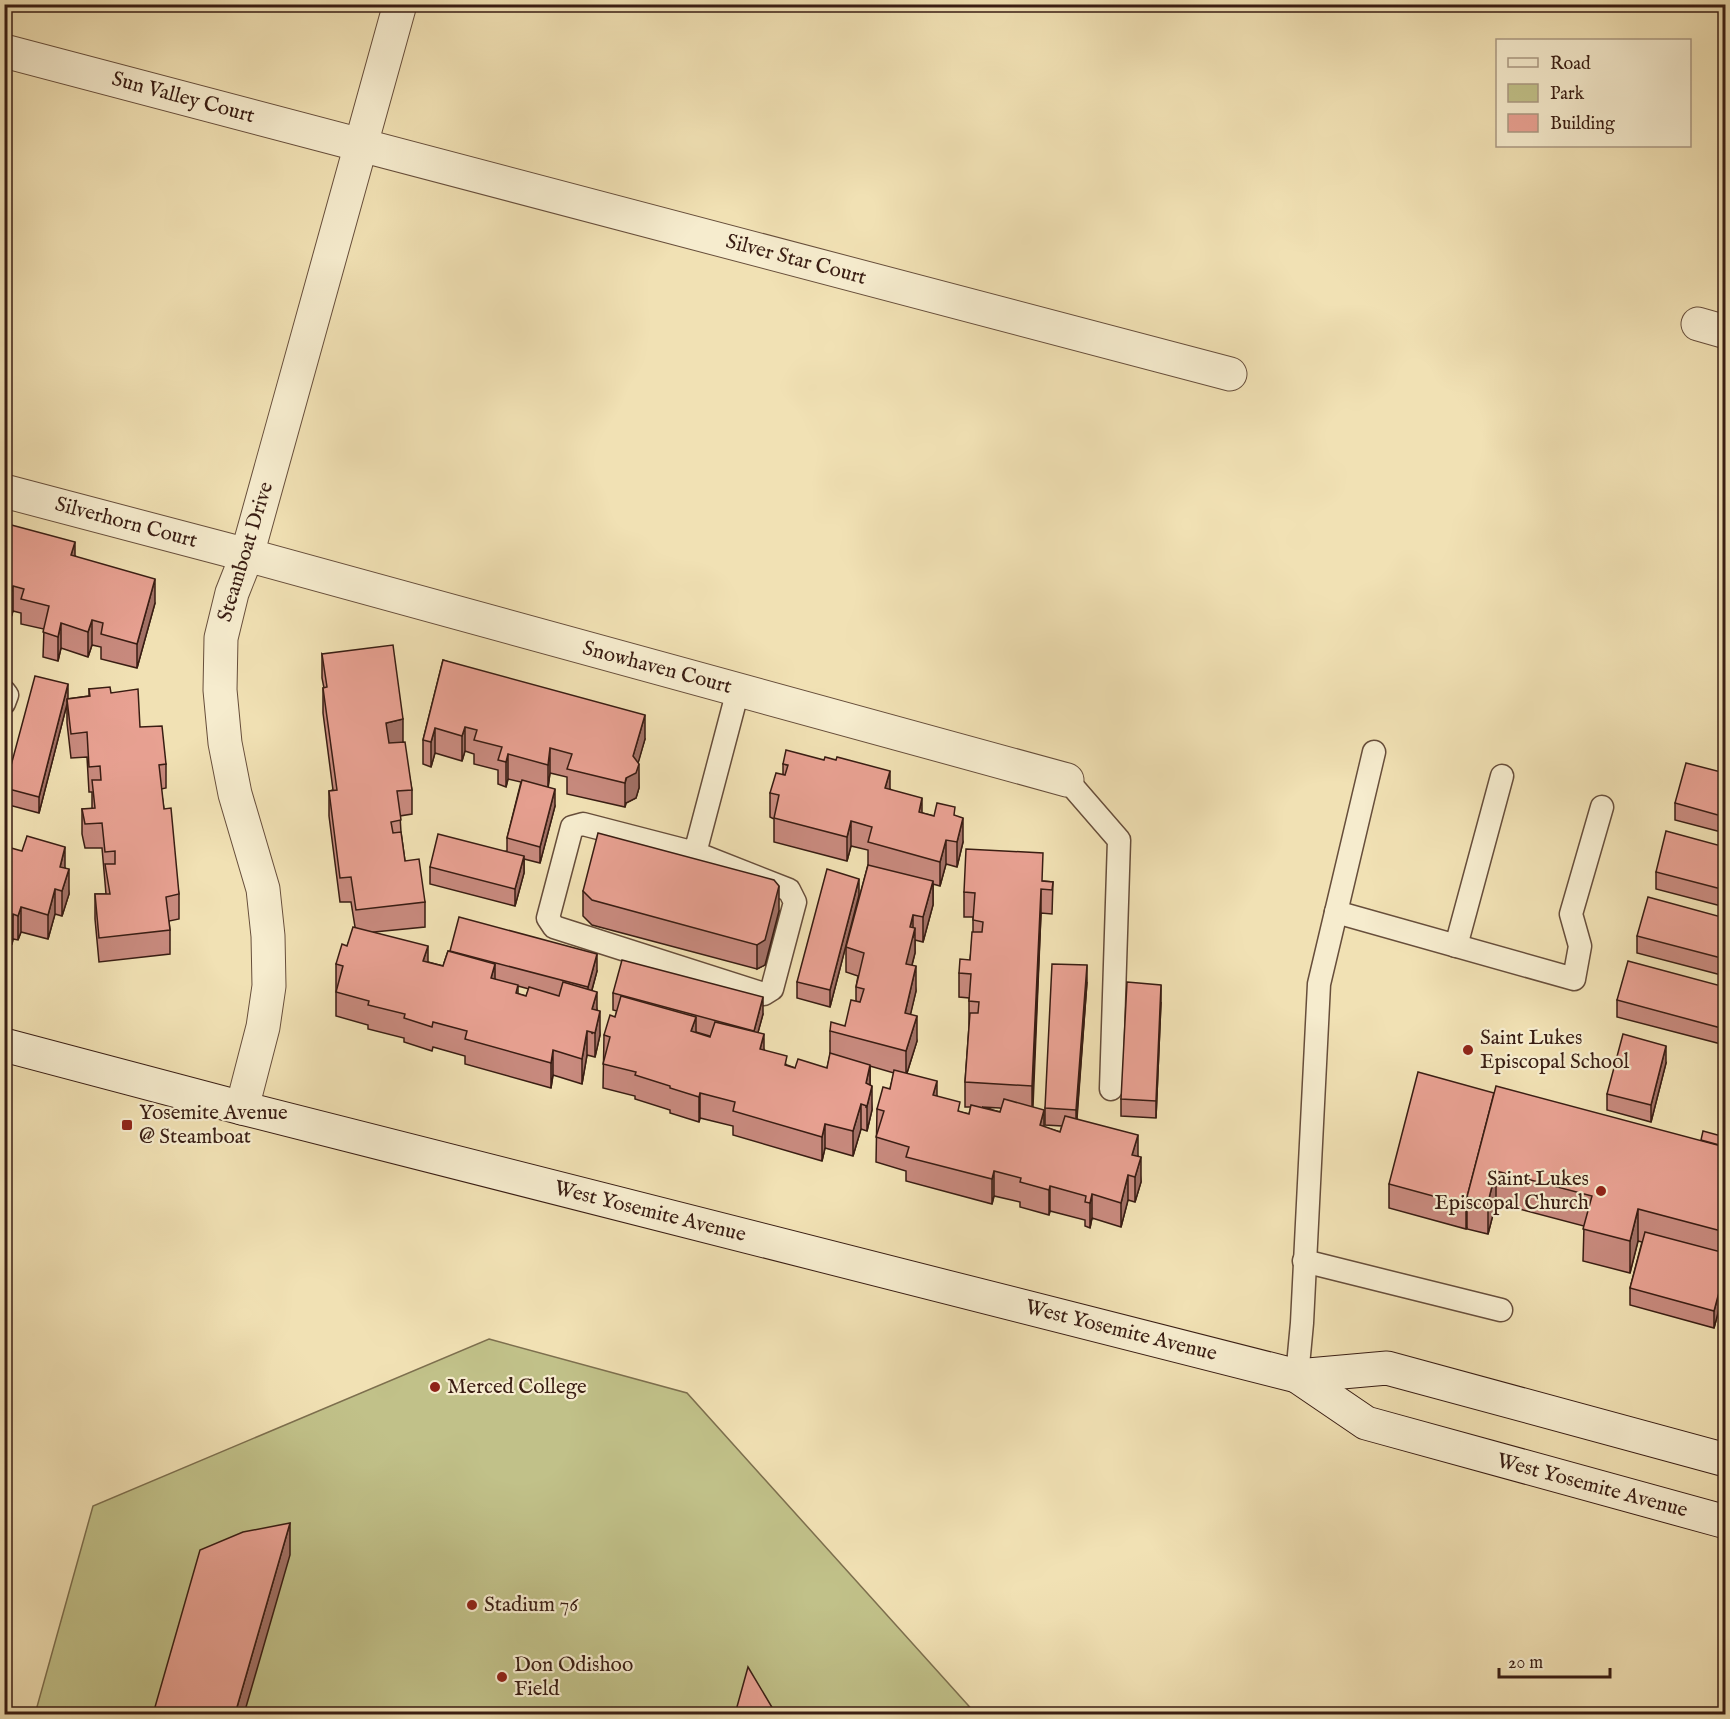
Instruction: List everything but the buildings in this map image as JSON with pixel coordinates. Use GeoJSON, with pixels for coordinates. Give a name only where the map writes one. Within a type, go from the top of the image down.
{"type":"FeatureCollection","features":[{"type":"Feature","properties":{"kind":"street","name":"Steamboat Drive"},"geometry":{"type":"LineString","coordinates":[[243,1108],[263,1027],[269,986],[268,936],[263,890],[235,794],[225,742],[220,690],[221,638],[232,593],[247,555],[400,4]]}},
{"type":"Feature","properties":{"kind":"street","name":"Sun Valley Court"},"geometry":{"type":"LineString","coordinates":[[4,51],[361,146]]}},
{"type":"Feature","properties":{"kind":"street","name":"Silver Star Court"},"geometry":{"type":"LineString","coordinates":[[361,146],[1230,374]]}},
{"type":"Feature","properties":{"kind":"street","name":"Silverhorn Court"},"geometry":{"type":"LineString","coordinates":[[4,491],[247,555]]}},
{"type":"Feature","properties":{"kind":"street","name":"Snowhaven Court"},"geometry":{"type":"LineString","coordinates":[[247,555],[1067,780]]}},
{"type":"Feature","properties":{"kind":"street","name":"West Yosemite Avenue"},"geometry":{"type":"LineString","coordinates":[[4,1045],[1297,1376],[1387,1368],[1725,1460]]}},
{"type":"Feature","properties":{"kind":"street","name":"West Yosemite Avenue"},"geometry":{"type":"LineString","coordinates":[[1297,1376],[1366,1424],[1725,1522]]}},
{"type":"Feature","properties":{"kind":"lane"},"geometry":{"type":"LineString","coordinates":[[695,853],[738,690]]}},
{"type":"Feature","properties":{"kind":"lane"},"geometry":{"type":"LineString","coordinates":[[4,692],[7,695],[4,703]]}},
{"type":"Feature","properties":{"kind":"lane"},"geometry":{"type":"LineString","coordinates":[[1297,1376],[1318,984],[1374,752]]}},
{"type":"Feature","properties":{"kind":"lane"},"geometry":{"type":"LineString","coordinates":[[1456,946],[1502,776]]}},
{"type":"Feature","properties":{"kind":"lane"},"geometry":{"type":"LineString","coordinates":[[1067,780],[1119,840],[1111,1089]]}},
{"type":"Feature","properties":{"kind":"lane"},"geometry":{"type":"LineString","coordinates":[[1336,912],[1574,979],[1580,946],[1571,914],[1602,807]]}},
{"type":"Feature","properties":{"kind":"lane"},"geometry":{"type":"LineString","coordinates":[[583,824],[695,853],[789,890],[795,902],[772,989],[764,994],[554,927],[548,918],[572,827],[583,824]]}},
{"type":"Feature","properties":{"kind":"lane"},"geometry":{"type":"LineString","coordinates":[[1304,1261],[1501,1310]]}},
{"type":"Feature","properties":{"kind":"green space","name":"Stadium 76"},"geometry":{"type":"Polygon","coordinates":[[[489,1339],[687,1393],[976,1714],[35,1714],[93,1506],[489,1339]]]}},
{"type":"Feature","properties":{"kind":"place","name":"Saint Lukes Episcopal School"},"geometry":{"type":"Point","coordinates":[1468,1050]}},
{"type":"Feature","properties":{"kind":"place","name":"Yosemite Avenue @ Steamboat"},"geometry":{"type":"Point","coordinates":[127,1125]}},
{"type":"Feature","properties":{"kind":"place","name":"Saint Lukes Episcopal Church"},"geometry":{"type":"Point","coordinates":[1601,1191]}},
{"type":"Feature","properties":{"kind":"place","name":"Merced College"},"geometry":{"type":"Point","coordinates":[435,1387]}},
{"type":"Feature","properties":{"kind":"place","name":"Stadium 76"},"geometry":{"type":"Point","coordinates":[472,1605]}},
{"type":"Feature","properties":{"kind":"place","name":"Don Odishoo Field"},"geometry":{"type":"Point","coordinates":[502,1677]}}]}
